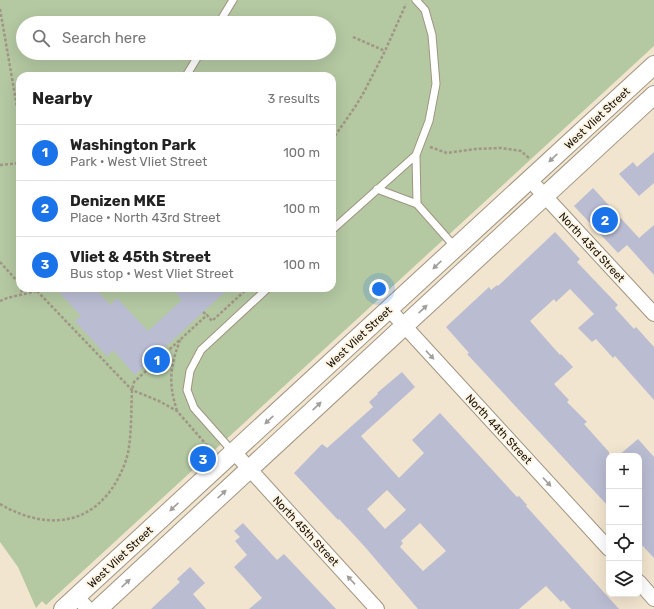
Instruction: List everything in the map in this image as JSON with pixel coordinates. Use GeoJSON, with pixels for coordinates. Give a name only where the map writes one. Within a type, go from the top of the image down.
{"type":"FeatureCollection","features":[{"type":"Feature","properties":{"kind":"street","name":"West Vliet Street"},"geometry":{"type":"LineString","coordinates":[[63,609],[82,603],[234,452],[654,65]]}},
{"type":"Feature","properties":{"kind":"street","name":"West Vliet Street"},"geometry":{"type":"LineString","coordinates":[[98,609],[654,96]]}},
{"type":"Feature","properties":{"kind":"street","name":"North 43rd Street"},"geometry":{"type":"LineString","coordinates":[[530,180],[654,314]]}},
{"type":"Feature","properties":{"kind":"street","name":"North 44th Street"},"geometry":{"type":"LineString","coordinates":[[389,309],[606,547]]}},
{"type":"Feature","properties":{"kind":"street","name":"North 45th Street"},"geometry":{"type":"LineString","coordinates":[[234,452],[378,609]]}},
{"type":"Feature","properties":{"kind":"street"},"geometry":{"type":"LineString","coordinates":[[642,585],[654,598]]}},
{"type":"Feature","properties":{"kind":"lane"},"geometry":{"type":"LineString","coordinates":[[223,16],[233,0]]}},
{"type":"Feature","properties":{"kind":"lane"},"geometry":{"type":"LineString","coordinates":[[416,0],[425,10],[432,35],[436,84],[428,121],[416,155],[417,204]]}},
{"type":"Feature","properties":{"kind":"lane"},"geometry":{"type":"LineString","coordinates":[[188,72],[196,60]]}},
{"type":"Feature","properties":{"kind":"lane"},"geometry":{"type":"LineString","coordinates":[[336,226],[416,155]]}},
{"type":"Feature","properties":{"kind":"lane"},"geometry":{"type":"LineString","coordinates":[[377,189],[417,204],[456,248]]}},
{"type":"Feature","properties":{"kind":"lane"},"geometry":{"type":"LineString","coordinates":[[234,452],[194,408],[188,390],[190,371],[201,350],[264,292]]}},
{"type":"Feature","properties":{"kind":"path"},"geometry":{"type":"LineString","coordinates":[[336,134],[356,107],[385,51],[407,0]]}},
{"type":"Feature","properties":{"kind":"path"},"geometry":{"type":"LineString","coordinates":[[0,9],[16,101]]}},
{"type":"Feature","properties":{"kind":"path"},"geometry":{"type":"LineString","coordinates":[[353,37],[385,51]]}},
{"type":"Feature","properties":{"kind":"path"},"geometry":{"type":"LineString","coordinates":[[420,143],[447,153],[501,148],[521,151],[530,159]]}},
{"type":"Feature","properties":{"kind":"path"},"geometry":{"type":"LineString","coordinates":[[0,165],[16,163]]}},
{"type":"Feature","properties":{"kind":"path"},"geometry":{"type":"LineString","coordinates":[[0,262],[16,281]]}},
{"type":"Feature","properties":{"kind":"path"},"geometry":{"type":"LineString","coordinates":[[0,301],[32,292]]}},
{"type":"Feature","properties":{"kind":"path"},"geometry":{"type":"LineString","coordinates":[[38,292],[132,390],[159,401],[177,411],[211,451]]}},
{"type":"Feature","properties":{"kind":"path"},"geometry":{"type":"LineString","coordinates":[[203,312],[212,321],[244,292]]}},
{"type":"Feature","properties":{"kind":"path"},"geometry":{"type":"LineString","coordinates":[[0,504],[15,513],[36,519],[56,521],[74,519],[88,512],[100,503],[110,492],[126,459],[134,382],[207,316]]}},
{"type":"Feature","properties":{"kind":"path"},"geometry":{"type":"LineString","coordinates":[[177,411],[172,395],[170,380],[172,364],[181,338]]}},
{"type":"Feature","properties":{"kind":"green space"},"geometry":{"type":"Polygon","coordinates":[[[0,0],[654,0],[654,46],[46,605],[42,601],[36,608],[18,567],[0,542],[0,0]]]}},
{"type":"Feature","properties":{"kind":"building"},"geometry":{"type":"Polygon","coordinates":[[[654,152],[654,183],[639,196],[619,174],[633,162],[637,167],[654,152]]]}},
{"type":"Feature","properties":{"kind":"building"},"geometry":{"type":"Polygon","coordinates":[[[593,188],[639,238],[654,225],[654,275],[627,245],[618,253],[574,206],[593,188]]]}},
{"type":"Feature","properties":{"kind":"building"},"geometry":{"type":"Polygon","coordinates":[[[555,232],[580,259],[577,262],[618,305],[615,308],[634,329],[636,327],[654,347],[654,400],[615,356],[613,358],[596,339],[592,342],[578,328],[594,314],[570,289],[556,302],[554,299],[530,321],[560,355],[561,354],[573,367],[554,384],[569,400],[567,402],[587,422],[584,424],[609,452],[606,453],[606,504],[467,354],[469,353],[446,327],[489,287],[491,290],[497,285],[498,286],[555,232]]]}},
{"type":"Feature","properties":{"kind":"building"},"geometry":{"type":"Polygon","coordinates":[[[59,292],[99,292],[110,305],[117,298],[148,331],[182,300],[175,292],[225,292],[135,375],[113,350],[107,356],[75,321],[81,316],[59,292]]]}},
{"type":"Feature","properties":{"kind":"building"},"geometry":{"type":"Polygon","coordinates":[[[402,372],[415,387],[361,436],[399,478],[424,453],[412,440],[440,413],[517,497],[519,496],[527,505],[526,506],[606,595],[606,597],[608,597],[619,609],[571,609],[563,600],[561,602],[546,586],[519,609],[418,609],[365,547],[294,473],[322,444],[327,448],[373,407],[369,402],[378,394],[377,393],[402,372]],[[387,490],[367,509],[385,529],[406,510],[387,490]],[[420,523],[401,541],[403,543],[400,547],[423,571],[446,551],[420,523]]]}},
{"type":"Feature","properties":{"kind":"building"},"geometry":{"type":"Polygon","coordinates":[[[638,439],[654,457],[654,558],[642,545],[642,453],[622,453],[638,439]]]}},
{"type":"Feature","properties":{"kind":"building"},"geometry":{"type":"Polygon","coordinates":[[[243,523],[277,560],[284,554],[336,609],[249,609],[262,598],[234,567],[247,555],[235,541],[240,537],[234,531],[243,523]]]}},
{"type":"Feature","properties":{"kind":"building"},"geometry":{"type":"Polygon","coordinates":[[[190,567],[205,583],[193,594],[206,609],[151,609],[180,582],[177,579],[190,567]]]}},
{"type":"Feature","properties":{"kind":"place","name":"Denizen MKE"},"geometry":{"type":"Point","coordinates":[605,220]}},
{"type":"Feature","properties":{"kind":"place","name":"Washington Park"},"geometry":{"type":"Point","coordinates":[157,360]}},
{"type":"Feature","properties":{"kind":"place","name":"Vliet & 45th Street"},"geometry":{"type":"Point","coordinates":[203,459]}}]}
